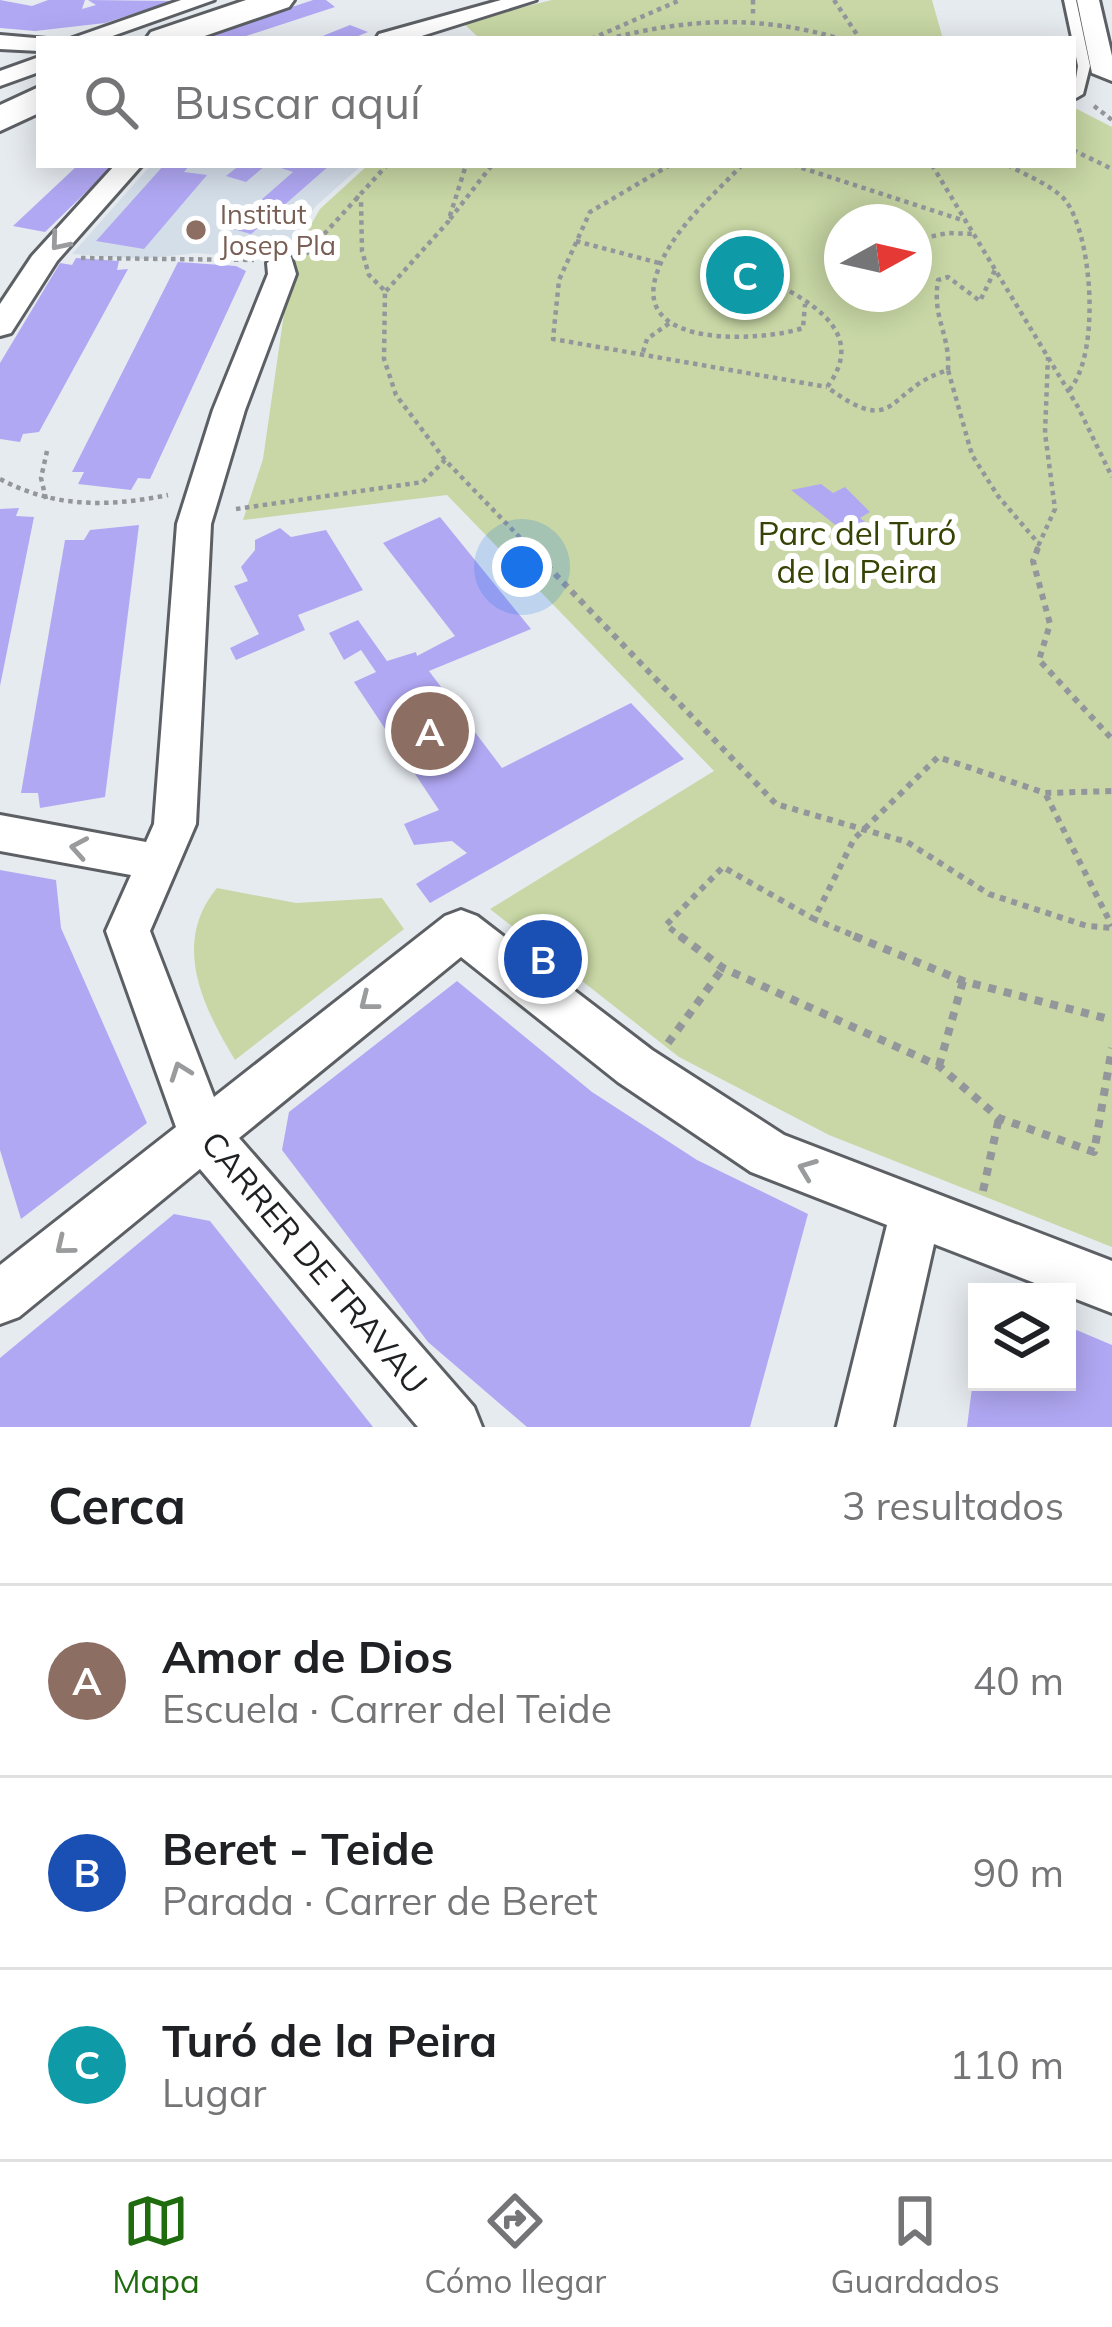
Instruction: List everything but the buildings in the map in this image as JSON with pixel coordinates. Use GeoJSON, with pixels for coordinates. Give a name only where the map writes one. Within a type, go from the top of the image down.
{"type":"FeatureCollection","features":[{"type":"Feature","properties":{"kind":"street"},"geometry":{"type":"LineString","coordinates":[[90,36],[203,0]]}},
{"type":"Feature","properties":{"kind":"street"},"geometry":{"type":"LineString","coordinates":[[113,36],[221,0]]}},
{"type":"Feature","properties":{"kind":"street"},"geometry":{"type":"LineString","coordinates":[[172,36],[278,0]]}},
{"type":"Feature","properties":{"kind":"street"},"geometry":{"type":"LineString","coordinates":[[398,36],[525,0]]}},
{"type":"Feature","properties":{"kind":"street"},"geometry":{"type":"LineString","coordinates":[[1088,0],[1104,73],[1112,74]]}},
{"type":"Feature","properties":{"kind":"street"},"geometry":{"type":"LineString","coordinates":[[0,41],[36,44]]}},
{"type":"Feature","properties":{"kind":"street"},"geometry":{"type":"LineString","coordinates":[[0,80],[36,65]]}},
{"type":"Feature","properties":{"kind":"street"},"geometry":{"type":"LineString","coordinates":[[0,120],[36,100]]}},
{"type":"Feature","properties":{"kind":"street"},"geometry":{"type":"LineString","coordinates":[[0,327],[36,269],[126,168]]}},
{"type":"Feature","properties":{"kind":"street","name":"CARRER DE TRAVAU"},"geometry":{"type":"LineString","coordinates":[[288,256],[229,410],[194,524],[175,824],[128,931],[203,1134],[454,1427]]}},
{"type":"Feature","properties":{"kind":"street"},"geometry":{"type":"LineString","coordinates":[[0,833],[158,862]]}},
{"type":"Feature","properties":{"kind":"street"},"geometry":{"type":"LineString","coordinates":[[0,1298],[460,930],[635,1066],[769,1154],[1112,1287]]}},
{"type":"Feature","properties":{"kind":"street"},"geometry":{"type":"LineString","coordinates":[[865,1427],[916,1210]]}},
{"type":"Feature","properties":{"kind":"lane"},"geometry":{"type":"LineString","coordinates":[[1070,0],[1084,66],[1076,94]]}},
{"type":"Feature","properties":{"kind":"path"},"geometry":{"type":"LineString","coordinates":[[598,36],[680,0]]}},
{"type":"Feature","properties":{"kind":"path"},"geometry":{"type":"LineString","coordinates":[[752,0],[753,18]]}},
{"type":"Feature","properties":{"kind":"path"},"geometry":{"type":"LineString","coordinates":[[834,0],[858,36]]}},
{"type":"Feature","properties":{"kind":"path"},"geometry":{"type":"LineString","coordinates":[[621,36],[689,20],[753,18],[801,25],[833,36]]}},
{"type":"Feature","properties":{"kind":"path"},"geometry":{"type":"LineString","coordinates":[[1076,151],[1112,169]]}},
{"type":"Feature","properties":{"kind":"path"},"geometry":{"type":"LineString","coordinates":[[72,257],[142,262],[288,256],[384,168]]}},
{"type":"Feature","properties":{"kind":"path"},"geometry":{"type":"LineString","coordinates":[[448,222],[465,168]]}},
{"type":"Feature","properties":{"kind":"path"},"geometry":{"type":"LineString","coordinates":[[490,168],[386,291],[384,359],[396,395],[445,460],[776,804],[908,842],[989,894],[1087,926],[1112,927],[1045,794]]}},
{"type":"Feature","properties":{"kind":"path"},"geometry":{"type":"LineString","coordinates":[[665,168],[590,212],[559,280],[553,339],[827,387],[866,413],[878,412],[926,379],[948,370]]}},
{"type":"Feature","properties":{"kind":"path"},"geometry":{"type":"LineString","coordinates":[[739,168],[694,218],[653,280],[657,304],[670,322],[714,337],[751,340],[803,328],[805,304]]}},
{"type":"Feature","properties":{"kind":"path"},"geometry":{"type":"LineString","coordinates":[[802,168],[968,222]]}},
{"type":"Feature","properties":{"kind":"path"},"geometry":{"type":"LineString","coordinates":[[934,168],[1069,391],[1112,477]]}},
{"type":"Feature","properties":{"kind":"path"},"geometry":{"type":"LineString","coordinates":[[1013,168],[1062,196],[1082,227],[1090,342],[1078,381],[1069,391]]}},
{"type":"Feature","properties":{"kind":"path"},"geometry":{"type":"LineString","coordinates":[[355,197],[361,200],[364,256],[371,279],[386,291]]}},
{"type":"Feature","properties":{"kind":"path"},"geometry":{"type":"LineString","coordinates":[[932,237],[975,234]]}},
{"type":"Feature","properties":{"kind":"path"},"geometry":{"type":"LineString","coordinates":[[576,241],[663,264]]}},
{"type":"Feature","properties":{"kind":"path"},"geometry":{"type":"LineString","coordinates":[[783,286],[757,300],[734,291],[711,272],[723,263],[739,266],[783,286],[845,340],[845,364],[827,387]]}},
{"type":"Feature","properties":{"kind":"path"},"geometry":{"type":"LineString","coordinates":[[995,270],[980,301],[948,278],[938,280],[934,309],[949,345],[948,370],[961,391],[969,448],[1024,531],[1039,544]]}},
{"type":"Feature","properties":{"kind":"path"},"geometry":{"type":"LineString","coordinates":[[643,352],[647,338],[670,322]]}},
{"type":"Feature","properties":{"kind":"path"},"geometry":{"type":"LineString","coordinates":[[1048,357],[1045,433],[1055,509],[1033,562],[1050,624],[1039,661],[1112,739]]}},
{"type":"Feature","properties":{"kind":"path"},"geometry":{"type":"LineString","coordinates":[[46,499],[41,478],[47,451]]}},
{"type":"Feature","properties":{"kind":"path"},"geometry":{"type":"LineString","coordinates":[[226,510],[423,482],[445,460]]}},
{"type":"Feature","properties":{"kind":"path"},"geometry":{"type":"LineString","coordinates":[[0,479],[46,499],[96,504],[163,496]]}},
{"type":"Feature","properties":{"kind":"path"},"geometry":{"type":"LineString","coordinates":[[814,919],[854,839],[938,757],[1045,794],[1112,791]]}},
{"type":"Feature","properties":{"kind":"path"},"geometry":{"type":"LineString","coordinates":[[1112,1020],[963,980],[814,919],[723,867],[666,925],[723,968],[938,1066],[999,1118],[1094,1152],[1112,1048]]}},
{"type":"Feature","properties":{"kind":"path"},"geometry":{"type":"LineString","coordinates":[[665,1048],[723,968]]}},
{"type":"Feature","properties":{"kind":"path"},"geometry":{"type":"LineString","coordinates":[[938,1066],[963,980]]}},
{"type":"Feature","properties":{"kind":"path"},"geometry":{"type":"LineString","coordinates":[[980,1207],[999,1118]]}},
{"type":"Feature","properties":{"kind":"shaded area","name":"Institut Josep Pla"},"geometry":{"type":"Polygon","coordinates":[[[148,168],[359,168],[316,206],[280,255],[269,259],[195,253],[143,259],[72,254],[148,168]]]}},
{"type":"Feature","properties":{"kind":"green space"},"geometry":{"type":"Polygon","coordinates":[[[552,0],[932,0],[942,36],[477,36],[462,22],[552,0]]]}},
{"type":"Feature","properties":{"kind":"green space","name":"Parc del Turó de la Peira"},"geometry":{"type":"Polygon","coordinates":[[[1076,109],[1112,127],[1112,1247],[829,1135],[679,1057],[490,909],[714,771],[447,495],[243,520],[263,459],[292,258],[320,209],[365,168],[1076,168],[1076,109]]]}},
{"type":"Feature","properties":{"kind":"green space"},"geometry":{"type":"Polygon","coordinates":[[[217,888],[296,903],[382,898],[404,929],[235,1060],[203,997],[194,953],[203,909],[217,888]]]}},
{"type":"Feature","properties":{"kind":"place","name":"Institut Josep Pla"},"geometry":{"type":"Point","coordinates":[196,230]}},
{"type":"Feature","properties":{"kind":"place","name":"Turó de la Peira"},"geometry":{"type":"Point","coordinates":[745,275]}},
{"type":"Feature","properties":{"kind":"place","name":"Amor de Dios"},"geometry":{"type":"Point","coordinates":[430,731]}},
{"type":"Feature","properties":{"kind":"place","name":"Beret - Teide"},"geometry":{"type":"Point","coordinates":[543,959]}}]}
